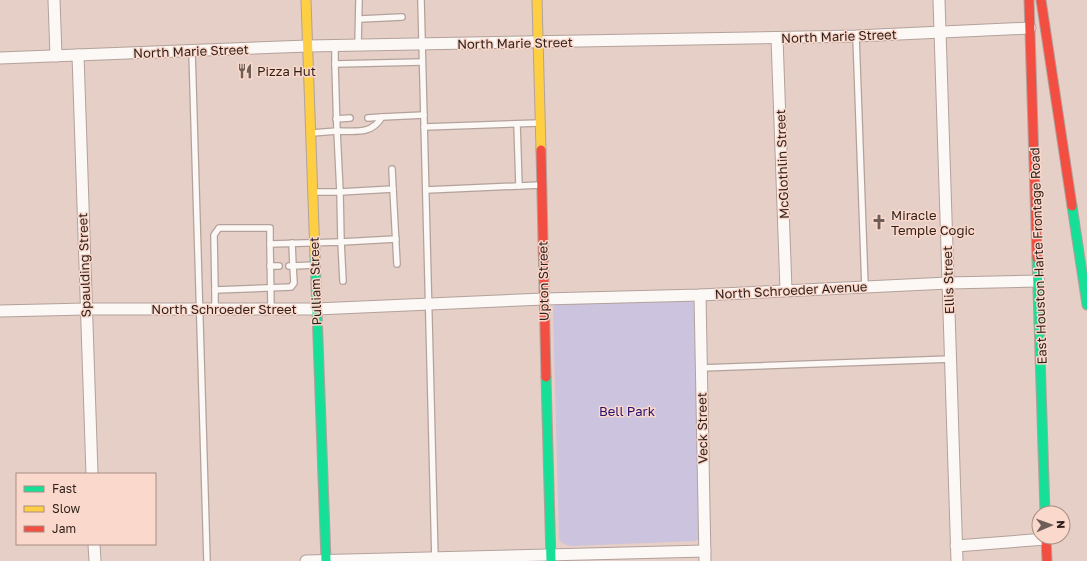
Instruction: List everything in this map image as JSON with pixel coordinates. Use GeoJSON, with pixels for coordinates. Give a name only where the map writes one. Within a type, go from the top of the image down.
{"type":"FeatureCollection","features":[{"type":"Feature","properties":{"kind":"main road","name":"Pulliam Street"},"geometry":{"type":"LineString","coordinates":[[306,0],[314,265],[326,561]]}},
{"type":"Feature","properties":{"kind":"main road","name":"Upton Street"},"geometry":{"type":"LineString","coordinates":[[537,0],[551,558]]}},
{"type":"Feature","properties":{"kind":"main road","name":"East Houston Harte Frontage Road"},"geometry":{"type":"LineString","coordinates":[[1029,0],[1039,281],[1045,505]]}},
{"type":"Feature","properties":{"kind":"main road"},"geometry":{"type":"LineString","coordinates":[[1041,0],[1087,305]]}},
{"type":"Feature","properties":{"kind":"main road"},"geometry":{"type":"LineString","coordinates":[[1046,545],[1047,561]]}},
{"type":"Feature","properties":{"kind":"street"},"geometry":{"type":"LineString","coordinates":[[54,0],[56,56]]}},
{"type":"Feature","properties":{"kind":"street","name":"Ellis Street"},"geometry":{"type":"LineString","coordinates":[[939,0],[957,561]]}},
{"type":"Feature","properties":{"kind":"street","name":"North Marie Street"},"geometry":{"type":"LineString","coordinates":[[0,58],[308,46],[777,38],[940,33],[1030,28]]}},
{"type":"Feature","properties":{"kind":"street","name":"McGlothlin Street"},"geometry":{"type":"LineString","coordinates":[[777,38],[786,290]]}},
{"type":"Feature","properties":{"kind":"street","name":"Spaulding Street"},"geometry":{"type":"LineString","coordinates":[[78,55],[92,473]]}},
{"type":"Feature","properties":{"kind":"street","name":"North Schroeder Avenue"},"geometry":{"type":"LineString","coordinates":[[544,298],[700,295],[948,283],[1039,281]]}},
{"type":"Feature","properties":{"kind":"street","name":"Veck Street"},"geometry":{"type":"LineString","coordinates":[[700,295],[705,556]]}},
{"type":"Feature","properties":{"kind":"street","name":"North Schroeder Street"},"geometry":{"type":"LineString","coordinates":[[0,311],[86,309],[316,310],[544,298]]}},
{"type":"Feature","properties":{"kind":"street"},"geometry":{"type":"LineString","coordinates":[[956,546],[1031,539]]}},
{"type":"Feature","properties":{"kind":"street"},"geometry":{"type":"LineString","coordinates":[[94,545],[95,561]]}},
{"type":"Feature","properties":{"kind":"street"},"geometry":{"type":"LineString","coordinates":[[306,561],[705,556]]}},
{"type":"Feature","properties":{"kind":"lane"},"geometry":{"type":"LineString","coordinates":[[358,45],[360,19],[359,0]]}},
{"type":"Feature","properties":{"kind":"lane"},"geometry":{"type":"LineString","coordinates":[[420,0],[435,559]]}},
{"type":"Feature","properties":{"kind":"lane"},"geometry":{"type":"LineString","coordinates":[[360,19],[402,17]]}},
{"type":"Feature","properties":{"kind":"lane"},"geometry":{"type":"LineString","coordinates":[[856,36],[865,287]]}},
{"type":"Feature","properties":{"kind":"lane"},"geometry":{"type":"LineString","coordinates":[[335,46],[336,119],[343,281]]}},
{"type":"Feature","properties":{"kind":"lane"},"geometry":{"type":"LineString","coordinates":[[192,51],[208,561]]}},
{"type":"Feature","properties":{"kind":"lane"},"geometry":{"type":"LineString","coordinates":[[335,64],[422,62]]}},
{"type":"Feature","properties":{"kind":"lane"},"geometry":{"type":"LineString","coordinates":[[368,118],[424,115]]}},
{"type":"Feature","properties":{"kind":"lane"},"geometry":{"type":"LineString","coordinates":[[310,133],[365,131],[376,126],[382,117]]}},
{"type":"Feature","properties":{"kind":"lane"},"geometry":{"type":"LineString","coordinates":[[336,119],[350,118]]}},
{"type":"Feature","properties":{"kind":"lane"},"geometry":{"type":"LineString","coordinates":[[424,127],[540,123]]}},
{"type":"Feature","properties":{"kind":"lane"},"geometry":{"type":"LineString","coordinates":[[517,124],[519,186]]}},
{"type":"Feature","properties":{"kind":"lane"},"geometry":{"type":"LineString","coordinates":[[392,169],[397,264]]}},
{"type":"Feature","properties":{"kind":"lane"},"geometry":{"type":"LineString","coordinates":[[426,190],[541,185]]}},
{"type":"Feature","properties":{"kind":"lane"},"geometry":{"type":"LineString","coordinates":[[312,192],[393,190]]}},
{"type":"Feature","properties":{"kind":"lane"},"geometry":{"type":"LineString","coordinates":[[215,309],[214,235],[219,228],[270,228],[271,309]]}},
{"type":"Feature","properties":{"kind":"lane"},"geometry":{"type":"LineString","coordinates":[[270,244],[396,239]]}},
{"type":"Feature","properties":{"kind":"lane"},"geometry":{"type":"LineString","coordinates":[[215,290],[290,287],[294,283],[291,266],[292,243]]}},
{"type":"Feature","properties":{"kind":"lane"},"geometry":{"type":"LineString","coordinates":[[291,266],[314,265]]}},
{"type":"Feature","properties":{"kind":"lane"},"geometry":{"type":"LineString","coordinates":[[270,266],[280,266]]}},
{"type":"Feature","properties":{"kind":"lane"},"geometry":{"type":"LineString","coordinates":[[701,368],[951,359]]}},
{"type":"Feature","properties":{"kind":"green space","name":"Bell Park"},"geometry":{"type":"Polygon","coordinates":[[[690,299],[696,305],[699,539],[696,541],[570,546],[562,543],[559,539],[554,305],[690,299]]]}},
{"type":"Feature","properties":{"kind":"traffic: fast"},"geometry":{"type":"LineString","coordinates":[[1072,206],[1087,305]]}},
{"type":"Feature","properties":{"kind":"traffic: fast"},"geometry":{"type":"LineString","coordinates":[[315,256],[326,561]]}},
{"type":"Feature","properties":{"kind":"traffic: fast"},"geometry":{"type":"LineString","coordinates":[[1037,258],[1045,505]]}},
{"type":"Feature","properties":{"kind":"traffic: fast"},"geometry":{"type":"LineString","coordinates":[[546,377],[551,561]]}},
{"type":"Feature","properties":{"kind":"traffic: slow"},"geometry":{"type":"LineString","coordinates":[[306,0],[315,256]]}},
{"type":"Feature","properties":{"kind":"traffic: slow"},"geometry":{"type":"LineString","coordinates":[[537,0],[541,150]]}},
{"type":"Feature","properties":{"kind":"traffic: jam"},"geometry":{"type":"LineString","coordinates":[[1029,0],[1037,258]]}},
{"type":"Feature","properties":{"kind":"traffic: jam"},"geometry":{"type":"LineString","coordinates":[[1041,0],[1072,206]]}},
{"type":"Feature","properties":{"kind":"traffic: jam"},"geometry":{"type":"LineString","coordinates":[[541,150],[546,377]]}},
{"type":"Feature","properties":{"kind":"traffic: jam"},"geometry":{"type":"LineString","coordinates":[[1046,545],[1047,561]]}},
{"type":"Feature","properties":{"kind":"place","name":"Pizza Hut"},"geometry":{"type":"Point","coordinates":[245,71]}},
{"type":"Feature","properties":{"kind":"place","name":"Miracle Temple Cogic"},"geometry":{"type":"Point","coordinates":[879,222]}}]}
